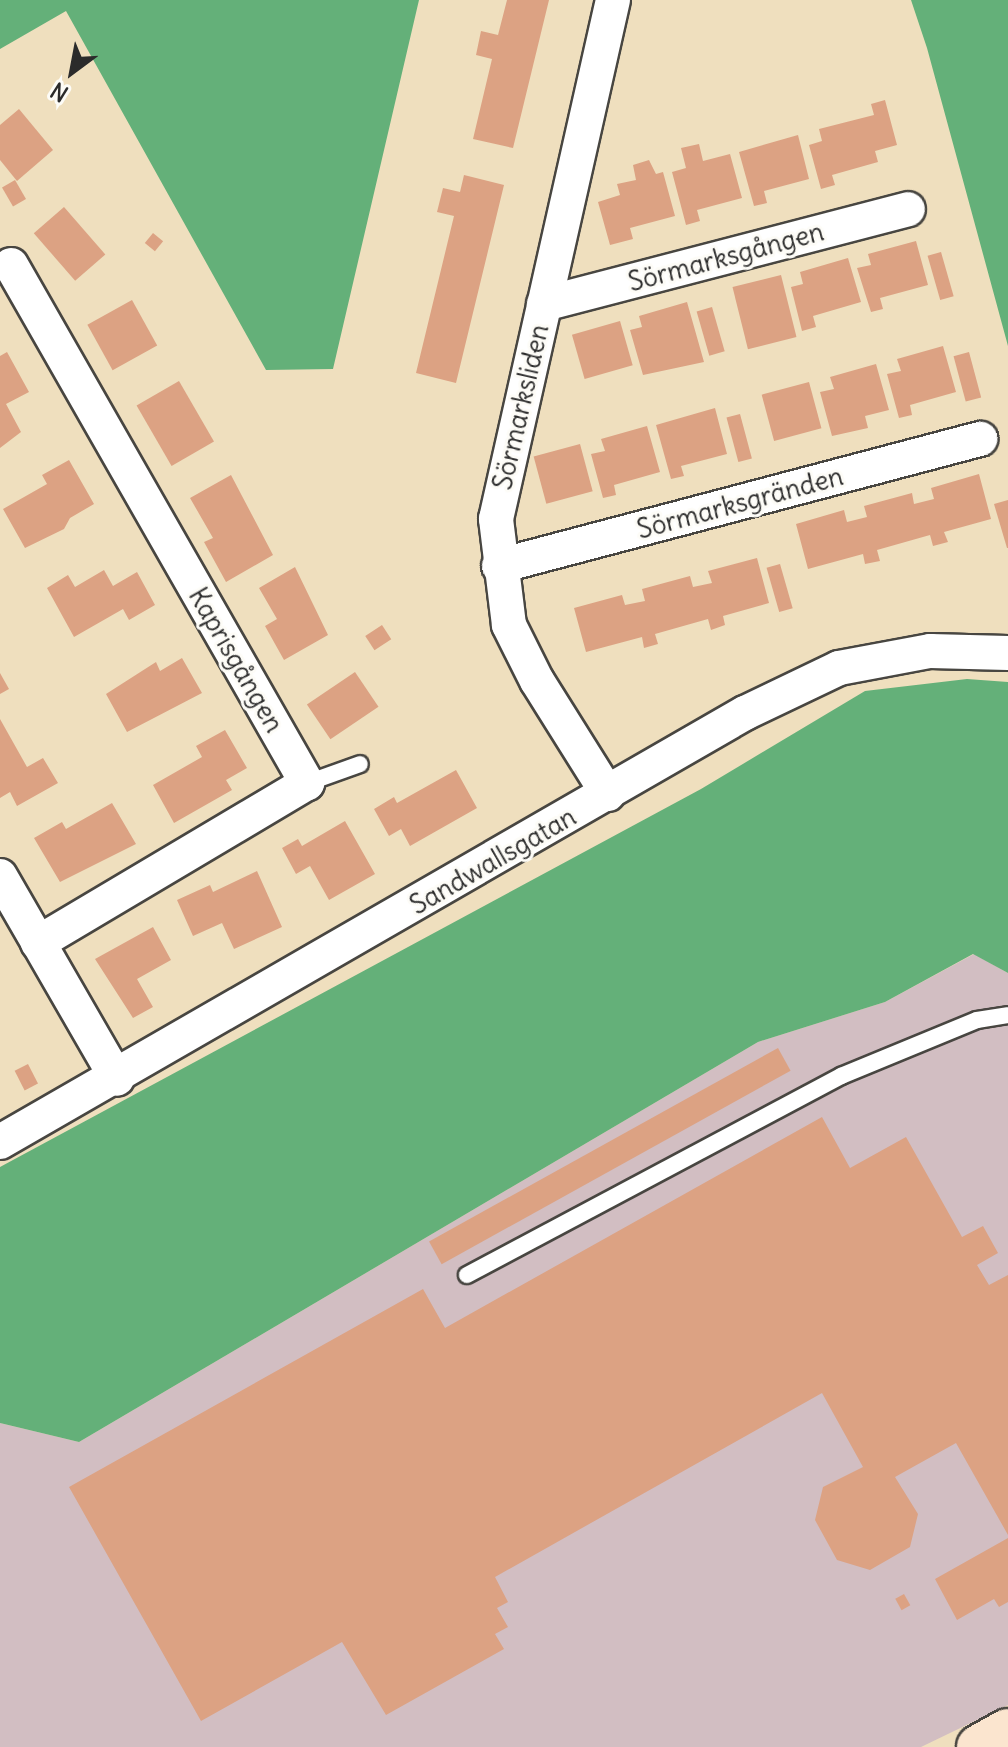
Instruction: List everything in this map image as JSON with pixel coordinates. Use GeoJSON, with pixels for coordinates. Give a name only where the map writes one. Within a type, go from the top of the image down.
{"type":"FeatureCollection","features":[{"type":"Feature","properties":{"kind":"street","name":"Sörmarksliden"},"geometry":{"type":"LineString","coordinates":[[608,794],[537,681],[509,625],[499,566],[496,519],[613,0]]}},
{"type":"Feature","properties":{"kind":"street","name":"Sörmarksgången"},"geometry":{"type":"LineString","coordinates":[[544,304],[908,209]]}},
{"type":"Feature","properties":{"kind":"street","name":"Kaprisgången"},"geometry":{"type":"LineString","coordinates":[[11,265],[307,783]]}},
{"type":"Feature","properties":{"kind":"street","name":"Sörmarksgränden"},"geometry":{"type":"LineString","coordinates":[[499,566],[981,439]]}},
{"type":"Feature","properties":{"kind":"street","name":"Sandwallsgatan"},"geometry":{"type":"LineString","coordinates":[[0,1142],[117,1079],[745,713],[839,668],[930,651],[1008,653]]}},
{"type":"Feature","properties":{"kind":"street"},"geometry":{"type":"LineString","coordinates":[[38,943],[307,783]]}},
{"type":"Feature","properties":{"kind":"street"},"geometry":{"type":"LineString","coordinates":[[0,876],[117,1079]]}},
{"type":"Feature","properties":{"kind":"street"},"geometry":{"type":"LineString","coordinates":[[979,1747],[1008,1731]]}},
{"type":"Feature","properties":{"kind":"lane"},"geometry":{"type":"LineString","coordinates":[[307,783],[360,764]]}},
{"type":"Feature","properties":{"kind":"lane"},"geometry":{"type":"LineString","coordinates":[[467,1275],[841,1076],[977,1020],[1008,1015]]}},
{"type":"Feature","properties":{"kind":"shaded area"},"geometry":{"type":"Polygon","coordinates":[[[974,954],[1008,973],[1008,1705],[921,1747],[0,1747],[0,1423],[79,1442],[758,1042],[885,1002],[974,954]]]}},
{"type":"Feature","properties":{"kind":"green space"},"geometry":{"type":"Polygon","coordinates":[[[0,0],[419,0],[333,369],[266,370],[66,11],[0,49],[0,0]]]}},
{"type":"Feature","properties":{"kind":"green space"},"geometry":{"type":"Polygon","coordinates":[[[911,0],[1008,0],[1008,346],[927,48],[911,0]]]}},
{"type":"Feature","properties":{"kind":"green space"},"geometry":{"type":"Polygon","coordinates":[[[967,679],[1008,682],[1008,973],[973,954],[885,1002],[758,1042],[79,1442],[0,1423],[0,1167],[701,789],[865,691],[967,679]]]}},
{"type":"Feature","properties":{"kind":"building"},"geometry":{"type":"Polygon","coordinates":[[[507,0],[549,0],[513,148],[473,139],[492,59],[476,55],[481,31],[498,35],[507,0]]]}},
{"type":"Feature","properties":{"kind":"building"},"geometry":{"type":"Polygon","coordinates":[[[885,100],[897,145],[875,151],[878,162],[832,175],[835,185],[821,189],[809,145],[822,141],[819,129],[874,115],[871,104],[885,100]]]}},
{"type":"Feature","properties":{"kind":"building"},"geometry":{"type":"Polygon","coordinates":[[[19,109],[53,150],[17,181],[0,160],[0,125],[19,109]]]}},
{"type":"Feature","properties":{"kind":"building"},"geometry":{"type":"Polygon","coordinates":[[[798,135],[809,179],[764,191],[767,203],[754,206],[739,152],[798,135]]]}},
{"type":"Feature","properties":{"kind":"building"},"geometry":{"type":"Polygon","coordinates":[[[699,144],[703,161],[730,154],[742,198],[697,210],[700,221],[686,225],[672,172],[686,168],[681,148],[699,144]]]}},
{"type":"Feature","properties":{"kind":"building"},"geometry":{"type":"Polygon","coordinates":[[[649,160],[656,174],[663,172],[675,216],[630,228],[633,239],[610,245],[598,202],[620,195],[617,184],[636,180],[633,165],[649,160]]]}},
{"type":"Feature","properties":{"kind":"building"},"geometry":{"type":"Polygon","coordinates":[[[464,175],[504,185],[456,383],[416,373],[454,216],[437,212],[443,188],[460,192],[464,175]]]}},
{"type":"Feature","properties":{"kind":"building"},"geometry":{"type":"Polygon","coordinates":[[[15,180],[26,199],[13,207],[2,188],[15,180]]]}},
{"type":"Feature","properties":{"kind":"building"},"geometry":{"type":"Polygon","coordinates":[[[64,207],[105,255],[75,281],[34,233],[64,207]]]}},
{"type":"Feature","properties":{"kind":"building"},"geometry":{"type":"Polygon","coordinates":[[[153,233],[163,241],[155,251],[145,243],[153,233]]]}},
{"type":"Feature","properties":{"kind":"building"},"geometry":{"type":"Polygon","coordinates":[[[916,241],[928,285],[880,298],[883,309],[871,312],[857,268],[871,265],[868,254],[916,241]]]}},
{"type":"Feature","properties":{"kind":"building"},"geometry":{"type":"Polygon","coordinates":[[[941,252],[954,296],[940,300],[928,256],[941,252]]]}},
{"type":"Feature","properties":{"kind":"building"},"geometry":{"type":"Polygon","coordinates":[[[848,258],[861,302],[813,316],[816,327],[802,331],[791,287],[803,284],[800,272],[848,258]]]}},
{"type":"Feature","properties":{"kind":"building"},"geometry":{"type":"Polygon","coordinates":[[[781,275],[796,337],[748,349],[732,287],[781,275]]]}},
{"type":"Feature","properties":{"kind":"building"},"geometry":{"type":"Polygon","coordinates":[[[132,300],[157,345],[113,370],[87,325],[132,300]]]}},
{"type":"Feature","properties":{"kind":"building"},"geometry":{"type":"Polygon","coordinates":[[[687,302],[704,362],[643,375],[630,330],[642,327],[639,316],[687,302]]]}},
{"type":"Feature","properties":{"kind":"building"},"geometry":{"type":"Polygon","coordinates":[[[712,307],[725,351],[709,356],[697,311],[712,307]]]}},
{"type":"Feature","properties":{"kind":"building"},"geometry":{"type":"Polygon","coordinates":[[[620,321],[633,365],[585,379],[572,335],[620,321]]]}},
{"type":"Feature","properties":{"kind":"building"},"geometry":{"type":"Polygon","coordinates":[[[943,346],[956,392],[910,405],[912,415],[899,418],[887,374],[901,371],[897,359],[943,346]]]}},
{"type":"Feature","properties":{"kind":"building"},"geometry":{"type":"Polygon","coordinates":[[[7,352],[29,392],[6,404],[21,432],[0,448],[0,356],[7,352]]]}},
{"type":"Feature","properties":{"kind":"building"},"geometry":{"type":"Polygon","coordinates":[[[969,352],[981,397],[966,402],[954,356],[969,352]]]}},
{"type":"Feature","properties":{"kind":"building"},"geometry":{"type":"Polygon","coordinates":[[[876,364],[889,410],[865,416],[868,428],[832,436],[820,392],[834,389],[830,377],[876,364]]]}},
{"type":"Feature","properties":{"kind":"building"},"geometry":{"type":"Polygon","coordinates":[[[179,381],[214,442],[172,466],[137,406],[179,381]]]}},
{"type":"Feature","properties":{"kind":"building"},"geometry":{"type":"Polygon","coordinates":[[[809,382],[821,428],[774,441],[762,395],[809,382]]]}},
{"type":"Feature","properties":{"kind":"building"},"geometry":{"type":"Polygon","coordinates":[[[715,408],[727,454],[681,466],[684,476],[671,479],[656,425],[715,408]]]}},
{"type":"Feature","properties":{"kind":"building"},"geometry":{"type":"Polygon","coordinates":[[[740,414],[752,458],[738,462],[726,418],[740,414]]]}},
{"type":"Feature","properties":{"kind":"building"},"geometry":{"type":"Polygon","coordinates":[[[647,426],[660,472],[614,485],[616,495],[603,498],[591,454],[605,451],[601,439],[647,426]]]}},
{"type":"Feature","properties":{"kind":"building"},"geometry":{"type":"Polygon","coordinates":[[[580,444],[593,491],[546,504],[534,456],[580,444]]]}},
{"type":"Feature","properties":{"kind":"building"},"geometry":{"type":"Polygon","coordinates":[[[69,460],[94,504],[70,518],[64,529],[25,548],[3,509],[47,484],[42,475],[69,460]]]}},
{"type":"Feature","properties":{"kind":"building"},"geometry":{"type":"Polygon","coordinates":[[[979,474],[991,519],[944,532],[948,542],[933,546],[930,535],[877,550],[880,561],[865,564],[863,554],[808,569],[796,524],[844,510],[847,522],[867,517],[864,506],[912,493],[914,504],[934,499],[931,488],[979,474]]]}},
{"type":"Feature","properties":{"kind":"building"},"geometry":{"type":"Polygon","coordinates":[[[231,475],[273,555],[226,582],[204,542],[213,538],[190,498],[231,475]]]}},
{"type":"Feature","properties":{"kind":"building"},"geometry":{"type":"Polygon","coordinates":[[[1008,500],[1008,548],[1007,548],[994,504],[1008,500]]]}},
{"type":"Feature","properties":{"kind":"building"},"geometry":{"type":"Polygon","coordinates":[[[757,558],[769,603],[723,616],[725,625],[711,630],[708,619],[655,634],[658,644],[644,648],[642,637],[586,652],[574,608],[622,595],[625,605],[645,601],[642,589],[690,576],[693,587],[712,583],[708,571],[757,558]]]}},
{"type":"Feature","properties":{"kind":"building"},"geometry":{"type":"Polygon","coordinates":[[[780,564],[793,608],[779,612],[767,568],[780,564]]]}},
{"type":"Feature","properties":{"kind":"building"},"geometry":{"type":"Polygon","coordinates":[[[295,567],[328,635],[284,660],[265,626],[277,619],[259,588],[295,567]]]}},
{"type":"Feature","properties":{"kind":"building"},"geometry":{"type":"Polygon","coordinates":[[[104,570],[113,586],[137,572],[155,605],[129,620],[123,609],[74,637],[47,588],[68,575],[75,587],[104,570]]]}},
{"type":"Feature","properties":{"kind":"building"},"geometry":{"type":"Polygon","coordinates":[[[382,625],[391,639],[374,650],[365,636],[382,625]]]}},
{"type":"Feature","properties":{"kind":"building"},"geometry":{"type":"Polygon","coordinates":[[[182,658],[202,693],[127,732],[106,694],[156,662],[160,671],[182,658]]]}},
{"type":"Feature","properties":{"kind":"building"},"geometry":{"type":"Polygon","coordinates":[[[355,672],[378,707],[330,739],[307,704],[355,672]]]}},
{"type":"Feature","properties":{"kind":"building"},"geometry":{"type":"Polygon","coordinates":[[[0,673],[9,689],[0,694],[0,673]]]}},
{"type":"Feature","properties":{"kind":"building"},"geometry":{"type":"Polygon","coordinates":[[[0,719],[27,767],[43,758],[58,783],[17,806],[10,792],[0,798],[0,719]]]}},
{"type":"Feature","properties":{"kind":"building"},"geometry":{"type":"Polygon","coordinates":[[[225,730],[247,768],[226,780],[232,790],[174,823],[153,785],[202,757],[196,746],[225,730]]]}},
{"type":"Feature","properties":{"kind":"building"},"geometry":{"type":"Polygon","coordinates":[[[456,770],[477,808],[410,846],[401,829],[389,836],[374,809],[394,797],[397,803],[456,770]]]}},
{"type":"Feature","properties":{"kind":"building"},"geometry":{"type":"Polygon","coordinates":[[[112,803],[136,844],[60,882],[34,838],[62,822],[66,829],[112,803]]]}},
{"type":"Feature","properties":{"kind":"building"},"geometry":{"type":"Polygon","coordinates":[[[345,821],[375,874],[329,900],[310,866],[296,874],[282,848],[298,839],[302,846],[345,821]]]}},
{"type":"Feature","properties":{"kind":"building"},"geometry":{"type":"Polygon","coordinates":[[[257,871],[282,927],[234,949],[222,923],[193,936],[177,900],[210,885],[213,892],[257,871]]]}},
{"type":"Feature","properties":{"kind":"building"},"geometry":{"type":"Polygon","coordinates":[[[153,927],[171,960],[137,979],[153,1007],[133,1018],[95,959],[153,927]]]}},
{"type":"Feature","properties":{"kind":"building"},"geometry":{"type":"Polygon","coordinates":[[[778,1048],[791,1071],[442,1264],[429,1241],[778,1048]]]}},
{"type":"Feature","properties":{"kind":"building"},"geometry":{"type":"Polygon","coordinates":[[[28,1064],[38,1084],[25,1090],[15,1071],[28,1064]]]}},
{"type":"Feature","properties":{"kind":"building"},"geometry":{"type":"Polygon","coordinates":[[[822,1117],[850,1168],[906,1137],[962,1237],[983,1226],[998,1253],[977,1265],[989,1285],[1008,1275],[1008,1535],[956,1443],[895,1477],[918,1514],[910,1547],[870,1570],[837,1560],[815,1520],[823,1487],[863,1467],[822,1393],[495,1577],[508,1602],[497,1608],[508,1627],[495,1634],[504,1649],[386,1715],[342,1642],[201,1721],[69,1487],[423,1289],[445,1328],[822,1117]]]}},
{"type":"Feature","properties":{"kind":"building"},"geometry":{"type":"Polygon","coordinates":[[[1008,1538],[1008,1602],[999,1607],[994,1599],[957,1620],[935,1579],[1008,1538]]]}},
{"type":"Feature","properties":{"kind":"building"},"geometry":{"type":"Polygon","coordinates":[[[904,1594],[910,1605],[902,1610],[895,1599],[904,1594]]]}}]}
